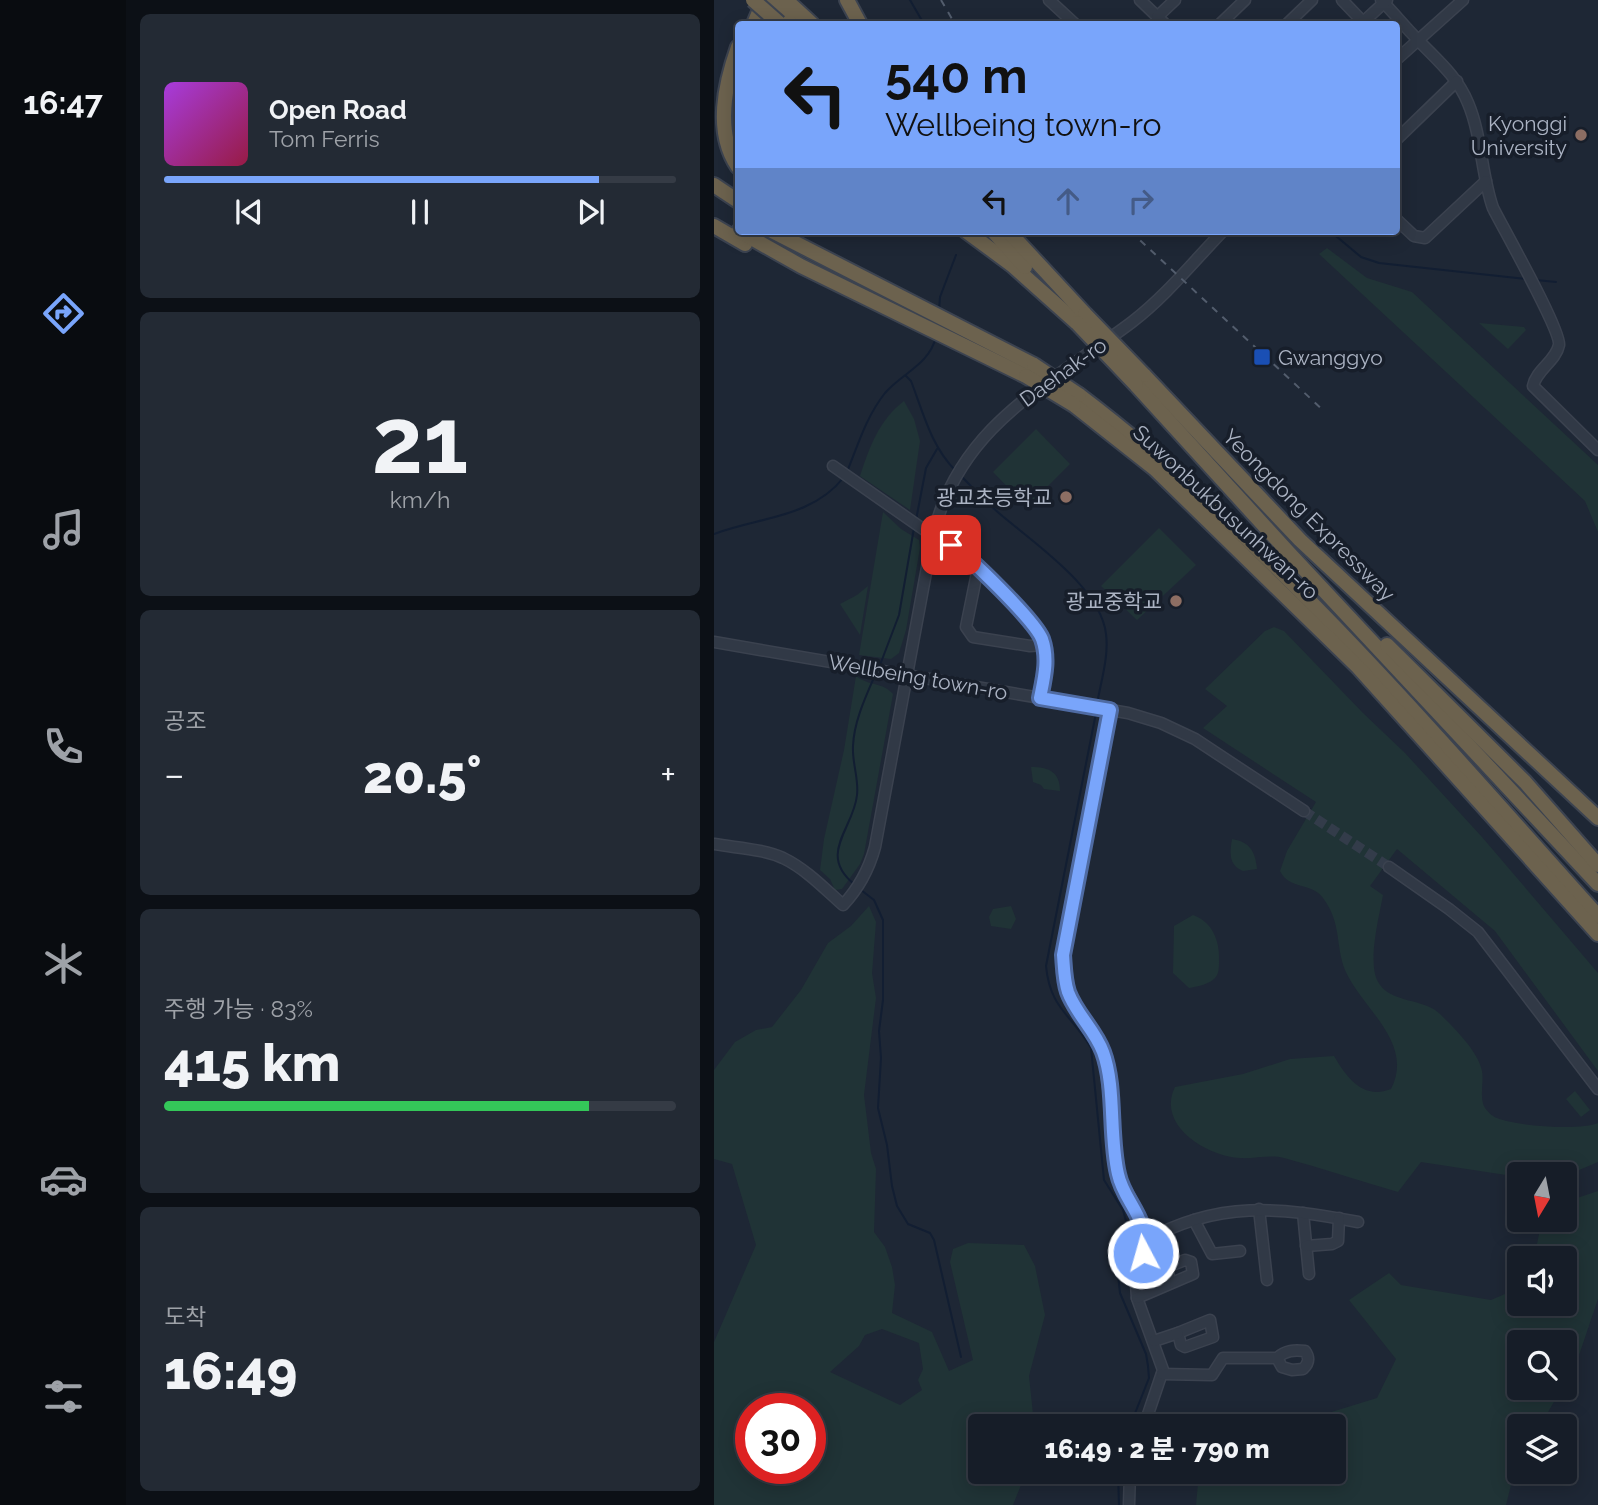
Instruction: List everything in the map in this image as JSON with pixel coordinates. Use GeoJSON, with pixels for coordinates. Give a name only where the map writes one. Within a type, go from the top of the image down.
{"type":"FeatureCollection","features":[{"type":"Feature","properties":{"kind":"highway"},"geometry":{"type":"LineString","coordinates":[[748,21],[755,0],[787,16]]}},
{"type":"Feature","properties":{"kind":"highway"},"geometry":{"type":"LineString","coordinates":[[756,21],[766,0],[787,16]]}},
{"type":"Feature","properties":{"kind":"highway"},"geometry":{"type":"LineString","coordinates":[[847,0],[858,21]]}},
{"type":"Feature","properties":{"kind":"highway"},"geometry":{"type":"LineString","coordinates":[[735,57],[723,108],[726,141],[735,160]]}},
{"type":"Feature","properties":{"kind":"highway"},"geometry":{"type":"LineString","coordinates":[[735,88],[731,113],[735,134]]}},
{"type":"Feature","properties":{"kind":"highway"},"geometry":{"type":"LineString","coordinates":[[714,185],[735,199]]}},
{"type":"Feature","properties":{"kind":"highway"},"geometry":{"type":"LineString","coordinates":[[714,196],[735,210]]}},
{"type":"Feature","properties":{"kind":"highway","name":"Suwonbukbusunhwan-ro"},"geometry":{"type":"LineString","coordinates":[[714,216],[735,229]]}},
{"type":"Feature","properties":{"kind":"highway"},"geometry":{"type":"LineString","coordinates":[[714,226],[769,258],[828,287],[912,320]]}},
{"type":"Feature","properties":{"kind":"highway","name":"Suwonbukbusunhwan-ro"},"geometry":{"type":"LineString","coordinates":[[746,235],[801,266],[912,320],[1030,371]]}},
{"type":"Feature","properties":{"kind":"highway","name":"Suwonbukbusunhwan-ro"},"geometry":{"type":"LineString","coordinates":[[780,235],[957,326],[1120,426],[1181,479],[1364,655],[1598,916]]}},
{"type":"Feature","properties":{"kind":"highway"},"geometry":{"type":"LineString","coordinates":[[795,235],[912,304]]}},
{"type":"Feature","properties":{"kind":"highway"},"geometry":{"type":"LineString","coordinates":[[971,235],[1081,319]]}},
{"type":"Feature","properties":{"kind":"highway","name":"Yeongdong Expressway"},"geometry":{"type":"LineString","coordinates":[[997,235],[1300,540],[1597,817]]}},
{"type":"Feature","properties":{"kind":"highway","name":"Yeongdong Expressway"},"geometry":{"type":"LineString","coordinates":[[1012,235],[1081,319]]}},
{"type":"Feature","properties":{"kind":"highway"},"geometry":{"type":"LineString","coordinates":[[1024,235],[1081,319]]}},
{"type":"Feature","properties":{"kind":"highway","name":"Yeongdong Expressway"},"geometry":{"type":"LineString","coordinates":[[1140,380],[1289,553],[1598,884]]}},
{"type":"Feature","properties":{"kind":"highway","name":"Suwonbukbusunhwan-ro"},"geometry":{"type":"LineString","coordinates":[[1077,400],[1155,469],[1358,667],[1598,934]]}},
{"type":"Feature","properties":{"kind":"highway","name":"Yeongdong Expressway"},"geometry":{"type":"LineString","coordinates":[[1289,553],[1406,662],[1525,782],[1598,865]]}},
{"type":"Feature","properties":{"kind":"street"},"geometry":{"type":"LineString","coordinates":[[1140,0],[1161,21],[1175,0]]}},
{"type":"Feature","properties":{"kind":"street"},"geometry":{"type":"LineString","coordinates":[[1223,21],[1245,0]]}},
{"type":"Feature","properties":{"kind":"street"},"geometry":{"type":"LineString","coordinates":[[1290,21],[1312,0]]}},
{"type":"Feature","properties":{"kind":"street"},"geometry":{"type":"LineString","coordinates":[[1342,0],[1360,21]]}},
{"type":"Feature","properties":{"kind":"street"},"geometry":{"type":"LineString","coordinates":[[1400,56],[1463,0]]}},
{"type":"Feature","properties":{"kind":"street"},"geometry":{"type":"LineString","coordinates":[[1364,21],[1384,1],[1457,81],[1476,127],[1493,208],[1559,341],[1555,354],[1536,377],[1533,386],[1598,450]]}},
{"type":"Feature","properties":{"kind":"street"},"geometry":{"type":"LineString","coordinates":[[1056,2],[1072,21]]}},
{"type":"Feature","properties":{"kind":"street"},"geometry":{"type":"LineString","coordinates":[[1400,136],[1457,81]]}},
{"type":"Feature","properties":{"kind":"street"},"geometry":{"type":"LineString","coordinates":[[1400,223],[1415,236],[1425,238],[1486,181]]}},
{"type":"Feature","properties":{"kind":"street","name":"Daehak-ro"},"geometry":{"type":"LineString","coordinates":[[714,844],[786,859],[809,874],[843,905],[852,896],[863,879],[876,847],[937,518],[962,466],[982,439],[1021,400],[1148,309],[1219,235]]}},
{"type":"Feature","properties":{"kind":"street"},"geometry":{"type":"LineString","coordinates":[[833,466],[923,529],[961,551],[1037,629],[1044,645],[1046,667],[1040,698]]}},
{"type":"Feature","properties":{"kind":"street"},"geometry":{"type":"LineString","coordinates":[[978,568],[966,627],[970,634],[974,637],[1030,646],[1044,645]]}},
{"type":"Feature","properties":{"kind":"street","name":"Wellbeing town-ro"},"geometry":{"type":"LineString","coordinates":[[714,642],[1139,716],[1178,730],[1304,811]]}},
{"type":"Feature","properties":{"kind":"street"},"geometry":{"type":"LineString","coordinates":[[1106,709],[1063,955],[1064,976],[1068,992],[1095,1035],[1105,1059],[1118,1175],[1136,1209],[1145,1241],[1136,1284],[1137,1298],[1154,1341],[1162,1374],[1148,1414]]}},
{"type":"Feature","properties":{"kind":"street"},"geometry":{"type":"LineString","coordinates":[[1389,866],[1478,932],[1598,1089]]}},
{"type":"Feature","properties":{"kind":"street"},"geometry":{"type":"LineString","coordinates":[[1145,1241],[1170,1227],[1210,1215],[1259,1209],[1358,1222]]}},
{"type":"Feature","properties":{"kind":"street"},"geometry":{"type":"LineString","coordinates":[[1259,1209],[1267,1280]]}},
{"type":"Feature","properties":{"kind":"street"},"geometry":{"type":"LineString","coordinates":[[1303,1213],[1308,1274]]}},
{"type":"Feature","properties":{"kind":"street"},"geometry":{"type":"LineString","coordinates":[[1306,1246],[1338,1241],[1339,1218]]}},
{"type":"Feature","properties":{"kind":"street"},"geometry":{"type":"LineString","coordinates":[[1194,1220],[1212,1254],[1240,1251]]}},
{"type":"Feature","properties":{"kind":"street"},"geometry":{"type":"LineString","coordinates":[[1137,1298],[1170,1282]]}},
{"type":"Feature","properties":{"kind":"street"},"geometry":{"type":"LineString","coordinates":[[1154,1341],[1178,1333]]}},
{"type":"Feature","properties":{"kind":"street"},"geometry":{"type":"LineString","coordinates":[[1162,1374],[1212,1375],[1223,1358],[1277,1357]]}},
{"type":"Feature","properties":{"kind":"street"},"geometry":{"type":"LineString","coordinates":[[1129,1505],[1130,1484]]}},
{"type":"Feature","properties":{"kind":"green space"},"geometry":{"type":"Polygon","coordinates":[[[1327,248],[1367,278],[1412,292],[1598,465],[1598,532],[1585,501],[1319,254],[1327,248]]]}},
{"type":"Feature","properties":{"kind":"green space"},"geometry":{"type":"Polygon","coordinates":[[[1479,323],[1524,327],[1526,330],[1508,349],[1479,323]]]}},
{"type":"Feature","properties":{"kind":"green space"},"geometry":{"type":"Polygon","coordinates":[[[904,401],[914,419],[920,441],[910,510],[860,476],[881,426],[904,401]]]}},
{"type":"Feature","properties":{"kind":"green space"},"geometry":{"type":"Polygon","coordinates":[[[1036,429],[1070,464],[1027,507],[993,472],[1036,429]]]}},
{"type":"Feature","properties":{"kind":"green space"},"geometry":{"type":"Polygon","coordinates":[[[883,512],[901,529],[919,540],[920,548],[906,630],[899,653],[891,659],[859,655],[883,512]]]}},
{"type":"Feature","properties":{"kind":"green space"},"geometry":{"type":"Polygon","coordinates":[[[1159,528],[1196,565],[1137,620],[1101,586],[1159,528]]]}},
{"type":"Feature","properties":{"kind":"green space"},"geometry":{"type":"Polygon","coordinates":[[[868,586],[860,635],[840,604],[868,586]]]}},
{"type":"Feature","properties":{"kind":"green space"},"geometry":{"type":"Polygon","coordinates":[[[1274,627],[1284,631],[1405,753],[1482,837],[1598,973],[1598,1071],[1495,931],[1397,849],[1370,886],[1383,895],[1375,938],[1374,961],[1377,980],[1383,988],[1398,997],[1434,1009],[1459,1034],[1480,1063],[1483,1104],[1494,1117],[1548,1126],[1578,1127],[1598,1123],[1598,1162],[1577,1171],[1577,1162],[1507,1162],[1507,1175],[1421,1162],[1398,1192],[1284,1158],[1227,1156],[1199,1145],[1178,1126],[1172,1114],[1171,1101],[1175,1087],[1243,1074],[1290,1059],[1334,1056],[1350,1079],[1372,1092],[1391,1089],[1397,1072],[1391,1041],[1345,970],[1336,925],[1329,907],[1318,893],[1289,881],[1280,871],[1287,851],[1316,802],[1203,728],[1227,706],[1205,689],[1265,631],[1274,627]]]}},
{"type":"Feature","properties":{"kind":"green space"},"geometry":{"type":"Polygon","coordinates":[[[856,676],[893,694],[864,854],[842,889],[835,890],[830,879],[820,870],[856,676]]]}},
{"type":"Feature","properties":{"kind":"green space"},"geometry":{"type":"Polygon","coordinates":[[[1031,767],[1043,768],[1056,775],[1060,791],[1044,789],[1033,782],[1031,767]]]}},
{"type":"Feature","properties":{"kind":"green space"},"geometry":{"type":"Polygon","coordinates":[[[1232,839],[1251,848],[1257,869],[1243,871],[1232,862],[1232,839]]]}},
{"type":"Feature","properties":{"kind":"green space"},"geometry":{"type":"Polygon","coordinates":[[[869,906],[876,922],[872,973],[876,998],[864,1095],[871,1153],[876,1169],[874,1232],[885,1247],[892,1267],[895,1285],[892,1313],[932,1332],[949,1371],[973,1360],[950,1262],[953,1249],[968,1243],[1024,1245],[1035,1266],[1045,1315],[1029,1376],[1033,1414],[968,1414],[968,1484],[1021,1484],[1013,1505],[714,1505],[714,1342],[756,1245],[732,1164],[714,1159],[714,1070],[735,1042],[756,1030],[772,1027],[801,990],[828,943],[851,926],[869,906]],[[882,1329],[865,1335],[859,1346],[830,1372],[900,1405],[922,1390],[918,1380],[923,1369],[919,1343],[882,1329]]]}},
{"type":"Feature","properties":{"kind":"green space"},"geometry":{"type":"Polygon","coordinates":[[[1011,906],[1016,919],[1011,929],[991,926],[989,917],[993,909],[1011,906]]]}},
{"type":"Feature","properties":{"kind":"green space"},"geometry":{"type":"Polygon","coordinates":[[[1193,915],[1206,922],[1214,934],[1219,966],[1213,980],[1189,988],[1173,973],[1174,926],[1193,915]]]}},
{"type":"Feature","properties":{"kind":"green space"},"geometry":{"type":"Polygon","coordinates":[[[1575,1091],[1590,1110],[1581,1117],[1566,1099],[1575,1091]]]}},
{"type":"Feature","properties":{"kind":"green space"},"geometry":{"type":"Polygon","coordinates":[[[1598,1191],[1598,1299],[1577,1361],[1577,1330],[1507,1330],[1507,1400],[1555,1400],[1547,1414],[1507,1414],[1507,1484],[1511,1484],[1506,1505],[1196,1505],[1198,1484],[1346,1484],[1346,1414],[1325,1414],[1377,1398],[1396,1359],[1349,1300],[1389,1273],[1401,1285],[1491,1300],[1507,1293],[1507,1316],[1577,1316],[1577,1246],[1537,1246],[1539,1232],[1577,1232],[1577,1198],[1598,1191]]]}},
{"type":"Feature","properties":{"kind":"waterway"},"geometry":{"type":"LineString","coordinates":[[910,0],[922,21]]}},
{"type":"Feature","properties":{"kind":"waterway"},"geometry":{"type":"LineString","coordinates":[[1335,235],[1361,257],[1379,263],[1527,279]]}},
{"type":"Feature","properties":{"kind":"waterway"},"geometry":{"type":"LineString","coordinates":[[939,311],[940,297],[956,255]]}},
{"type":"Feature","properties":{"kind":"waterway"},"geometry":{"type":"LineString","coordinates":[[1536,280],[1556,282]]}},
{"type":"Feature","properties":{"kind":"waterway"},"geometry":{"type":"LineString","coordinates":[[847,472],[878,402],[892,386],[921,362],[936,337]]}},
{"type":"Feature","properties":{"kind":"waterway"},"geometry":{"type":"LineString","coordinates":[[906,376],[911,381],[934,439],[955,470]]}},
{"type":"Feature","properties":{"kind":"waterway"},"geometry":{"type":"LineString","coordinates":[[916,520],[926,468],[937,449]]}},
{"type":"Feature","properties":{"kind":"waterway"},"geometry":{"type":"LineString","coordinates":[[961,476],[995,510],[1064,568],[1092,600],[1101,617],[1107,642],[1097,704]]}},
{"type":"Feature","properties":{"kind":"waterway"},"geometry":{"type":"LineString","coordinates":[[714,534],[801,509],[831,491],[844,477]]}},
{"type":"Feature","properties":{"kind":"waterway"},"geometry":{"type":"LineString","coordinates":[[880,665],[899,615],[914,528]]}},
{"type":"Feature","properties":{"kind":"waterway"},"geometry":{"type":"LineString","coordinates":[[854,884],[843,873],[838,862],[838,851],[857,795],[853,752],[856,727],[876,673]]}},
{"type":"Feature","properties":{"kind":"waterway"},"geometry":{"type":"LineString","coordinates":[[1096,713],[1046,966],[1048,981],[1057,1002],[1091,1048],[1104,1180],[1123,1210],[1128,1228],[1118,1275],[1120,1293],[1146,1354],[1149,1378],[1135,1414]]}},
{"type":"Feature","properties":{"kind":"waterway"},"geometry":{"type":"LineString","coordinates":[[861,890],[874,900],[883,920],[883,1000],[879,1031],[881,1058],[878,1108],[887,1145],[892,1186],[897,1206],[908,1224],[930,1233],[934,1240],[961,1357]]}},
{"type":"Feature","properties":{"kind":"waterway"},"geometry":{"type":"LineString","coordinates":[[1118,1484],[1119,1505]]}},
{"type":"Feature","properties":{"kind":"tunnel"},"geometry":{"type":"LineString","coordinates":[[1304,811],[1389,867]]}},
{"type":"Feature","properties":{"kind":"railway"},"geometry":{"type":"LineString","coordinates":[[941,0],[953,21]]}},
{"type":"Feature","properties":{"kind":"railway"},"geometry":{"type":"LineString","coordinates":[[1134,235],[1324,411]]}},
{"type":"Feature","properties":{"kind":"place","name":"Kyonggi University"},"geometry":{"type":"Point","coordinates":[1581,135]}},
{"type":"Feature","properties":{"kind":"place","name":"Gwanggyo"},"geometry":{"type":"Point","coordinates":[1262,357]}},
{"type":"Feature","properties":{"kind":"place","name":"광교초등학교"},"geometry":{"type":"Point","coordinates":[1066,497]}},
{"type":"Feature","properties":{"kind":"place","name":"광교중학교"},"geometry":{"type":"Point","coordinates":[1176,601]}},
{"type":"Feature","properties":{"kind":"route"},"geometry":{"type":"LineString","coordinates":[[951,545],[961,551],[1037,629],[1046,657],[1040,698],[1110,710],[1063,955],[1064,976],[1068,992],[1078,1011],[1102,1048],[1118,1175],[1141,1222],[1145,1241],[1143,1253]]}}]}
